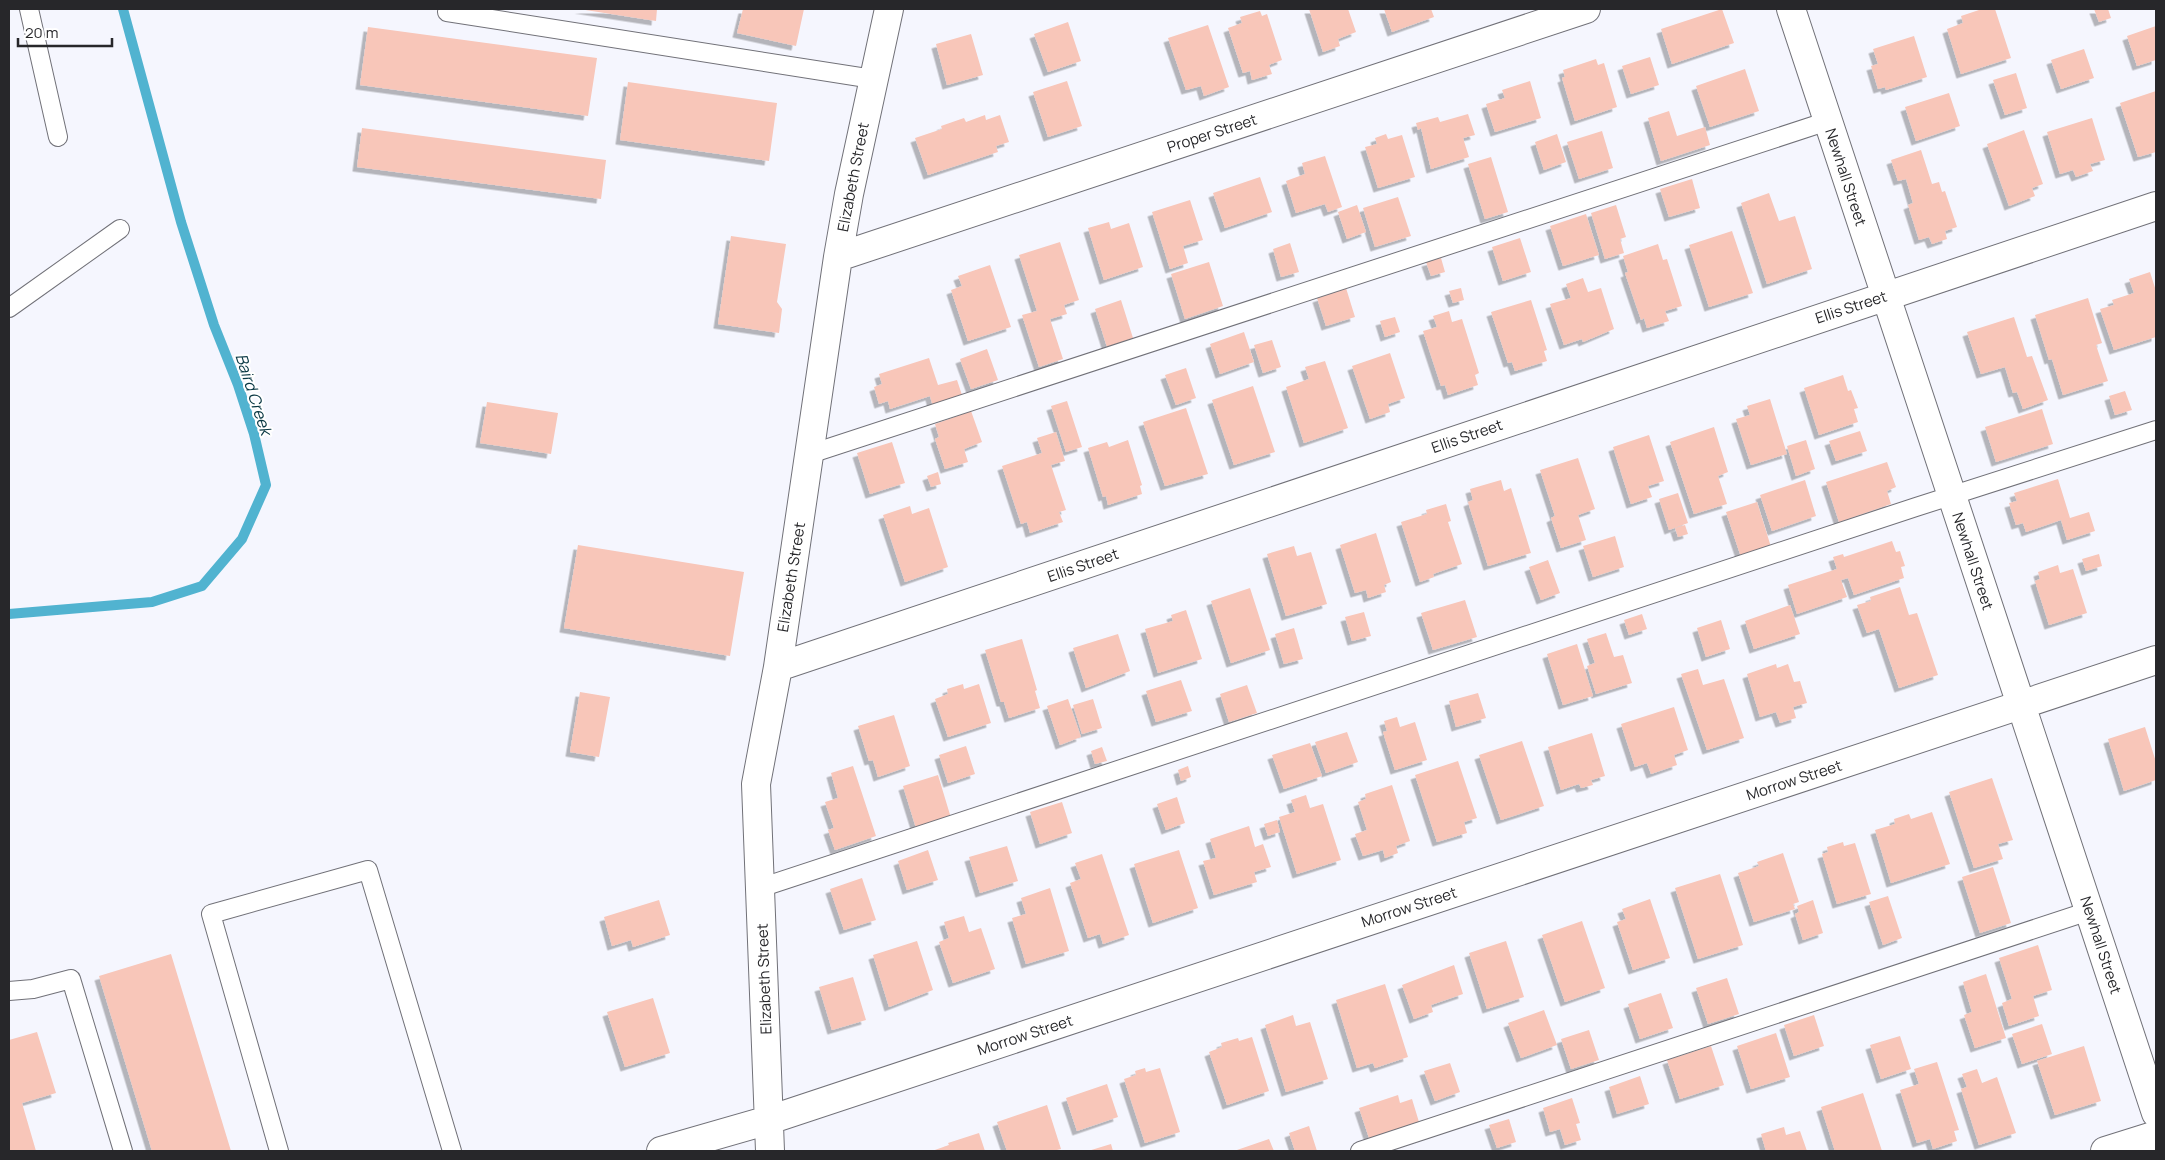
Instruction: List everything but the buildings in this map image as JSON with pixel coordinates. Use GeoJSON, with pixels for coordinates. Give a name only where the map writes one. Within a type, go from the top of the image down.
{"type":"FeatureCollection","features":[{"type":"Feature","properties":{"kind":"street","name":"Elizabeth Street"},"geometry":{"type":"LineString","coordinates":[[770,1151],[756,784],[778,667],[838,257],[888,9]]}},
{"type":"Feature","properties":{"kind":"street","name":"Proper Street"},"geometry":{"type":"LineString","coordinates":[[838,257],[1586,9]]}},
{"type":"Feature","properties":{"kind":"street","name":"Newhall Street"},"geometry":{"type":"LineString","coordinates":[[1791,9],[2156,1113]]}},
{"type":"Feature","properties":{"kind":"street","name":"Ellis Street"},"geometry":{"type":"LineString","coordinates":[[778,667],[2156,206]]}},
{"type":"Feature","properties":{"kind":"street","name":"Morrow Street"},"geometry":{"type":"LineString","coordinates":[[661,1151],[769,1120],[2156,660]]}},
{"type":"Feature","properties":{"kind":"street"},"geometry":{"type":"LineString","coordinates":[[2105,1151],[2156,1134]]}},
{"type":"Feature","properties":{"kind":"lane"},"geometry":{"type":"LineString","coordinates":[[28,9],[58,137]]}},
{"type":"Feature","properties":{"kind":"lane"},"geometry":{"type":"LineString","coordinates":[[447,12],[873,78]]}},
{"type":"Feature","properties":{"kind":"lane"},"geometry":{"type":"LineString","coordinates":[[810,454],[1828,122]]}},
{"type":"Feature","properties":{"kind":"lane"},"geometry":{"type":"LineString","coordinates":[[9,308],[120,229]]}},
{"type":"Feature","properties":{"kind":"lane"},"geometry":{"type":"LineString","coordinates":[[760,888],[1952,495],[2156,430]]}},
{"type":"Feature","properties":{"kind":"lane"},"geometry":{"type":"LineString","coordinates":[[279,1151],[212,914],[368,870],[452,1151]]}},
{"type":"Feature","properties":{"kind":"lane"},"geometry":{"type":"LineString","coordinates":[[1360,1151],[2089,911]]}},
{"type":"Feature","properties":{"kind":"lane"},"geometry":{"type":"LineString","coordinates":[[9,991],[33,989],[71,979],[123,1151]]}},
{"type":"Feature","properties":{"kind":"waterway","name":"Baird Creek"},"geometry":{"type":"LineString","coordinates":[[9,614],[152,602],[202,586],[242,539],[266,485],[254,434],[238,385],[214,325],[181,222],[123,9]]}}]}
